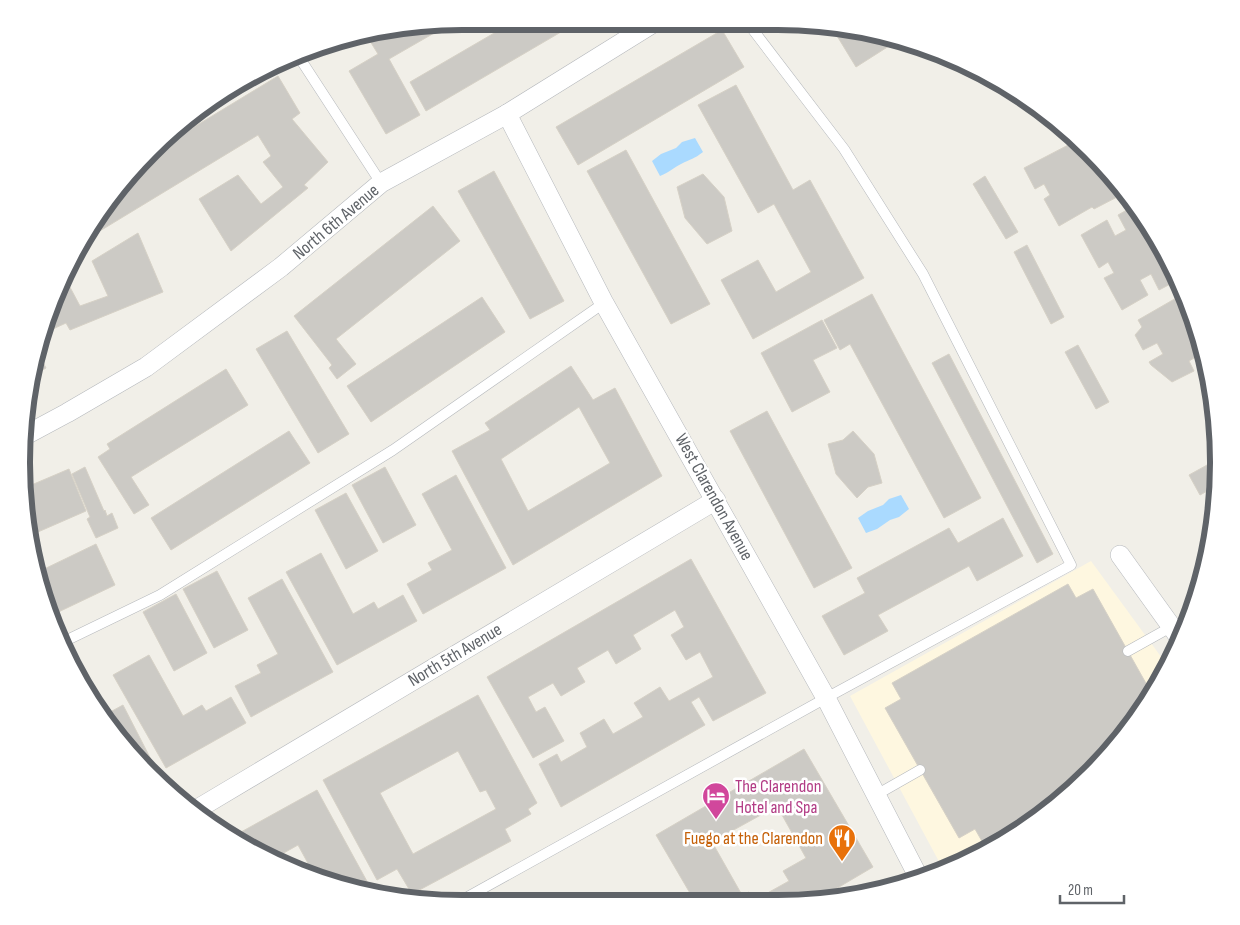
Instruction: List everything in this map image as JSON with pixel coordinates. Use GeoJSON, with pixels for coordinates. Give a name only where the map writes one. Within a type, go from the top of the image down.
{"type":"FeatureCollection","features":[{"type":"Feature","properties":{"kind":"street","name":"North 6th Avenue"},"geometry":{"type":"LineString","coordinates":[[31,431],[67,413],[146,367],[281,268],[381,183],[506,114],[642,30]]}},
{"type":"Feature","properties":{"kind":"street","name":"West Clarendon Avenue"},"geometry":{"type":"LineString","coordinates":[[506,114],[604,303],[826,698],[916,872]]}},
{"type":"Feature","properties":{"kind":"street","name":"North 5th Avenue"},"geometry":{"type":"LineString","coordinates":[[200,807],[716,500]]}},
{"type":"Feature","properties":{"kind":"street"},"geometry":{"type":"LineString","coordinates":[[1120,555],[1175,632]]}},
{"type":"Feature","properties":{"kind":"lane"},"geometry":{"type":"LineString","coordinates":[[471,895],[1070,565],[923,274],[844,149],[753,30]]}},
{"type":"Feature","properties":{"kind":"lane"},"geometry":{"type":"LineString","coordinates":[[302,61],[381,183]]}},
{"type":"Feature","properties":{"kind":"lane"},"geometry":{"type":"LineString","coordinates":[[68,639],[160,595],[393,450],[604,303]]}},
{"type":"Feature","properties":{"kind":"lane"},"geometry":{"type":"LineString","coordinates":[[1128,651],[1174,634]]}},
{"type":"Feature","properties":{"kind":"lane"},"geometry":{"type":"LineString","coordinates":[[876,795],[920,770]]}},
{"type":"Feature","properties":{"kind":"shaded area"},"geometry":{"type":"Polygon","coordinates":[[[1091,561],[1162,659],[1152,679],[1121,726],[1103,748],[1063,788],[1041,806],[994,837],[940,863],[850,696],[1091,561]]]}},
{"type":"Feature","properties":{"kind":"water"},"geometry":{"type":"Polygon","coordinates":[[[695,138],[703,152],[660,176],[652,161],[661,154],[676,148],[682,142],[695,138]]]}},
{"type":"Feature","properties":{"kind":"water"},"geometry":{"type":"Polygon","coordinates":[[[901,495],[909,509],[899,517],[866,533],[858,518],[868,511],[883,505],[889,499],[901,495]]]}},
{"type":"Feature","properties":{"kind":"building"},"geometry":{"type":"Polygon","coordinates":[[[499,30],[564,30],[426,111],[410,82],[499,30]]]}},
{"type":"Feature","properties":{"kind":"building"},"geometry":{"type":"Polygon","coordinates":[[[722,30],[744,67],[578,165],[556,127],[722,30]]]}},
{"type":"Feature","properties":{"kind":"building"},"geometry":{"type":"Polygon","coordinates":[[[438,31],[389,59],[420,115],[386,134],[349,71],[378,54],[370,41],[378,38],[438,31]]]}},
{"type":"Feature","properties":{"kind":"building"},"geometry":{"type":"Polygon","coordinates":[[[836,34],[862,38],[890,45],[856,67],[836,34]]]}},
{"type":"Feature","properties":{"kind":"building"},"geometry":{"type":"Polygon","coordinates":[[[278,76],[300,113],[292,119],[328,162],[304,185],[308,188],[231,251],[199,199],[238,175],[261,204],[283,187],[263,162],[271,156],[258,135],[96,233],[119,199],[137,177],[176,138],[278,76]]]}},
{"type":"Feature","properties":{"kind":"building"},"geometry":{"type":"Polygon","coordinates":[[[736,85],[793,190],[810,180],[864,278],[753,339],[721,280],[758,260],[776,292],[811,272],[774,204],[758,213],[698,105],[736,85]]]}},
{"type":"Feature","properties":{"kind":"building"},"geometry":{"type":"Polygon","coordinates":[[[1070,144],[1103,177],[1119,196],[1094,209],[1092,207],[1059,226],[1044,199],[1050,195],[1044,184],[1035,189],[1024,168],[1070,144]]]}},
{"type":"Feature","properties":{"kind":"building"},"geometry":{"type":"Polygon","coordinates":[[[626,150],[710,304],[671,324],[587,171],[626,150]]]}},
{"type":"Feature","properties":{"kind":"building"},"geometry":{"type":"Polygon","coordinates":[[[494,171],[564,301],[530,319],[458,191],[494,171]]]}},
{"type":"Feature","properties":{"kind":"building"},"geometry":{"type":"Polygon","coordinates":[[[703,174],[724,197],[732,231],[707,244],[685,218],[677,187],[703,174]]]}},
{"type":"Feature","properties":{"kind":"building"},"geometry":{"type":"Polygon","coordinates":[[[985,176],[1018,232],[1006,239],[973,184],[985,176]]]}},
{"type":"Feature","properties":{"kind":"building"},"geometry":{"type":"Polygon","coordinates":[[[433,206],[460,241],[336,339],[356,364],[337,379],[329,368],[332,365],[294,316],[433,206]]]}},
{"type":"Feature","properties":{"kind":"building"},"geometry":{"type":"Polygon","coordinates":[[[1128,209],[1152,246],[1171,284],[1159,290],[1151,274],[1140,280],[1148,295],[1122,310],[1104,278],[1114,273],[1108,262],[1099,268],[1081,235],[1107,220],[1115,236],[1126,230],[1118,215],[1128,209]]]}},
{"type":"Feature","properties":{"kind":"building"},"geometry":{"type":"Polygon","coordinates":[[[138,233],[163,292],[70,330],[66,323],[51,330],[69,285],[80,306],[108,296],[92,261],[138,233]]]}},
{"type":"Feature","properties":{"kind":"building"},"geometry":{"type":"Polygon","coordinates":[[[1027,245],[1064,317],[1051,324],[1014,252],[1027,245]]]}},
{"type":"Feature","properties":{"kind":"building"},"geometry":{"type":"Polygon","coordinates":[[[872,294],[981,498],[944,518],[850,344],[840,350],[824,320],[872,294]]]}},
{"type":"Feature","properties":{"kind":"building"},"geometry":{"type":"Polygon","coordinates":[[[482,297],[505,332],[371,422],[347,386],[482,297]]]}},
{"type":"Feature","properties":{"kind":"building"},"geometry":{"type":"Polygon","coordinates":[[[1177,297],[1196,357],[1189,361],[1194,371],[1172,382],[1151,365],[1149,362],[1163,354],[1157,343],[1143,350],[1135,335],[1142,327],[1138,320],[1177,297]]]}},
{"type":"Feature","properties":{"kind":"building"},"geometry":{"type":"Polygon","coordinates":[[[822,320],[837,348],[813,360],[830,392],[792,412],[761,353],[822,320]]]}},
{"type":"Feature","properties":{"kind":"building"},"geometry":{"type":"Polygon","coordinates":[[[287,331],[349,434],[318,453],[256,349],[287,331]]]}},
{"type":"Feature","properties":{"kind":"building"},"geometry":{"type":"Polygon","coordinates":[[[1078,345],[1109,402],[1096,409],[1065,352],[1078,345]]]}},
{"type":"Feature","properties":{"kind":"building"},"geometry":{"type":"Polygon","coordinates":[[[949,354],[1053,554],[1037,563],[932,363],[949,354]]]}},
{"type":"Feature","properties":{"kind":"building"},"geometry":{"type":"Polygon","coordinates":[[[42,361],[46,368],[40,372],[42,361]]]}},
{"type":"Feature","properties":{"kind":"building"},"geometry":{"type":"Polygon","coordinates":[[[571,366],[593,400],[615,388],[662,476],[513,565],[452,451],[490,430],[485,423],[571,366]],[[579,407],[501,459],[528,511],[610,463],[579,407]]]}},
{"type":"Feature","properties":{"kind":"building"},"geometry":{"type":"Polygon","coordinates":[[[226,369],[248,405],[131,477],[149,505],[134,514],[98,457],[110,449],[107,444],[226,369]]]}},
{"type":"Feature","properties":{"kind":"building"},"geometry":{"type":"Polygon","coordinates":[[[767,411],[852,568],[814,588],[730,431],[767,411]]]}},
{"type":"Feature","properties":{"kind":"building"},"geometry":{"type":"Polygon","coordinates":[[[289,431],[310,463],[171,550],[151,518],[289,431]]]}},
{"type":"Feature","properties":{"kind":"building"},"geometry":{"type":"Polygon","coordinates":[[[853,431],[874,454],[882,483],[868,487],[857,498],[836,474],[828,444],[843,440],[853,431]]]}},
{"type":"Feature","properties":{"kind":"building"},"geometry":{"type":"Polygon","coordinates":[[[1210,463],[1209,490],[1200,495],[1189,475],[1210,463]]]}},
{"type":"Feature","properties":{"kind":"building"},"geometry":{"type":"Polygon","coordinates":[[[85,467],[104,511],[107,516],[112,513],[118,528],[96,538],[87,519],[90,517],[72,474],[85,467]]]}},
{"type":"Feature","properties":{"kind":"building"},"geometry":{"type":"Polygon","coordinates":[[[385,467],[416,525],[383,543],[352,485],[385,467]]]}},
{"type":"Feature","properties":{"kind":"building"},"geometry":{"type":"Polygon","coordinates":[[[69,469],[86,511],[36,533],[31,485],[69,469]]]}},
{"type":"Feature","properties":{"kind":"building"},"geometry":{"type":"Polygon","coordinates":[[[456,475],[506,568],[423,614],[407,584],[432,570],[428,563],[452,550],[422,494],[456,475]]]}},
{"type":"Feature","properties":{"kind":"building"},"geometry":{"type":"Polygon","coordinates":[[[346,493],[378,551],[346,569],[315,510],[346,493]]]}},
{"type":"Feature","properties":{"kind":"building"},"geometry":{"type":"Polygon","coordinates":[[[1003,518],[1023,556],[977,581],[969,566],[878,615],[888,631],[844,655],[822,616],[865,593],[857,578],[949,528],[958,543],[1003,518]]]}},
{"type":"Feature","properties":{"kind":"building"},"geometry":{"type":"Polygon","coordinates":[[[96,544],[115,585],[57,613],[44,569],[96,544]]]}},
{"type":"Feature","properties":{"kind":"building"},"geometry":{"type":"Polygon","coordinates":[[[321,553],[353,614],[374,602],[378,609],[403,595],[417,621],[337,665],[286,572],[321,553]]]}},
{"type":"Feature","properties":{"kind":"building"},"geometry":{"type":"Polygon","coordinates":[[[691,559],[766,693],[713,721],[699,697],[691,702],[705,725],[561,807],[539,764],[557,754],[561,762],[587,747],[580,733],[604,719],[613,734],[643,717],[634,703],[660,687],[669,701],[713,677],[700,652],[686,660],[671,635],[684,627],[675,610],[633,635],[641,649],[616,664],[608,650],[577,668],[585,682],[561,696],[553,683],[528,697],[536,712],[545,707],[564,741],[533,758],[487,677],[691,559]]]}},
{"type":"Feature","properties":{"kind":"building"},"geometry":{"type":"Polygon","coordinates":[[[217,571],[248,630],[214,648],[183,589],[217,571]]]}},
{"type":"Feature","properties":{"kind":"building"},"geometry":{"type":"Polygon","coordinates":[[[282,579],[333,672],[251,717],[235,686],[261,673],[257,665],[278,654],[248,598],[282,579]]]}},
{"type":"Feature","properties":{"kind":"building"},"geometry":{"type":"Polygon","coordinates":[[[1068,584],[1076,598],[1093,589],[1148,686],[1121,726],[1103,748],[1063,788],[1018,822],[983,843],[975,829],[959,838],[885,708],[901,699],[892,683],[1068,584]]]}},
{"type":"Feature","properties":{"kind":"building"},"geometry":{"type":"Polygon","coordinates":[[[176,594],[207,653],[174,671],[143,612],[176,594]]]}},
{"type":"Feature","properties":{"kind":"building"},"geometry":{"type":"Polygon","coordinates":[[[149,655],[183,716],[202,705],[206,711],[231,697],[246,723],[166,768],[113,675],[149,655]]]}},
{"type":"Feature","properties":{"kind":"building"},"geometry":{"type":"Polygon","coordinates":[[[478,695],[537,803],[528,809],[531,814],[505,829],[511,841],[416,892],[410,891],[397,869],[377,880],[323,780],[478,695]],[[458,751],[380,793],[413,854],[496,809],[486,790],[480,792],[458,751]]]}},
{"type":"Feature","properties":{"kind":"building"},"geometry":{"type":"Polygon","coordinates":[[[123,705],[154,765],[137,748],[110,712],[123,705]]]}},
{"type":"Feature","properties":{"kind":"building","name":"The Clarendon Hotel and Spa"},"geometry":{"type":"Polygon","coordinates":[[[804,749],[873,867],[832,891],[764,895],[789,881],[783,871],[806,858],[777,806],[712,842],[742,895],[691,895],[656,835],[804,749]]]}},
{"type":"Feature","properties":{"kind":"building"},"geometry":{"type":"Polygon","coordinates":[[[317,790],[369,885],[310,867],[298,845],[281,855],[239,833],[317,790]]]}},
{"type":"Feature","properties":{"kind":"place","name":"The Clarendon Hotel and Spa"},"geometry":{"type":"Point","coordinates":[716,820]}},
{"type":"Feature","properties":{"kind":"place","name":"Fuego at the Clarendon"},"geometry":{"type":"Point","coordinates":[842,862]}}]}
